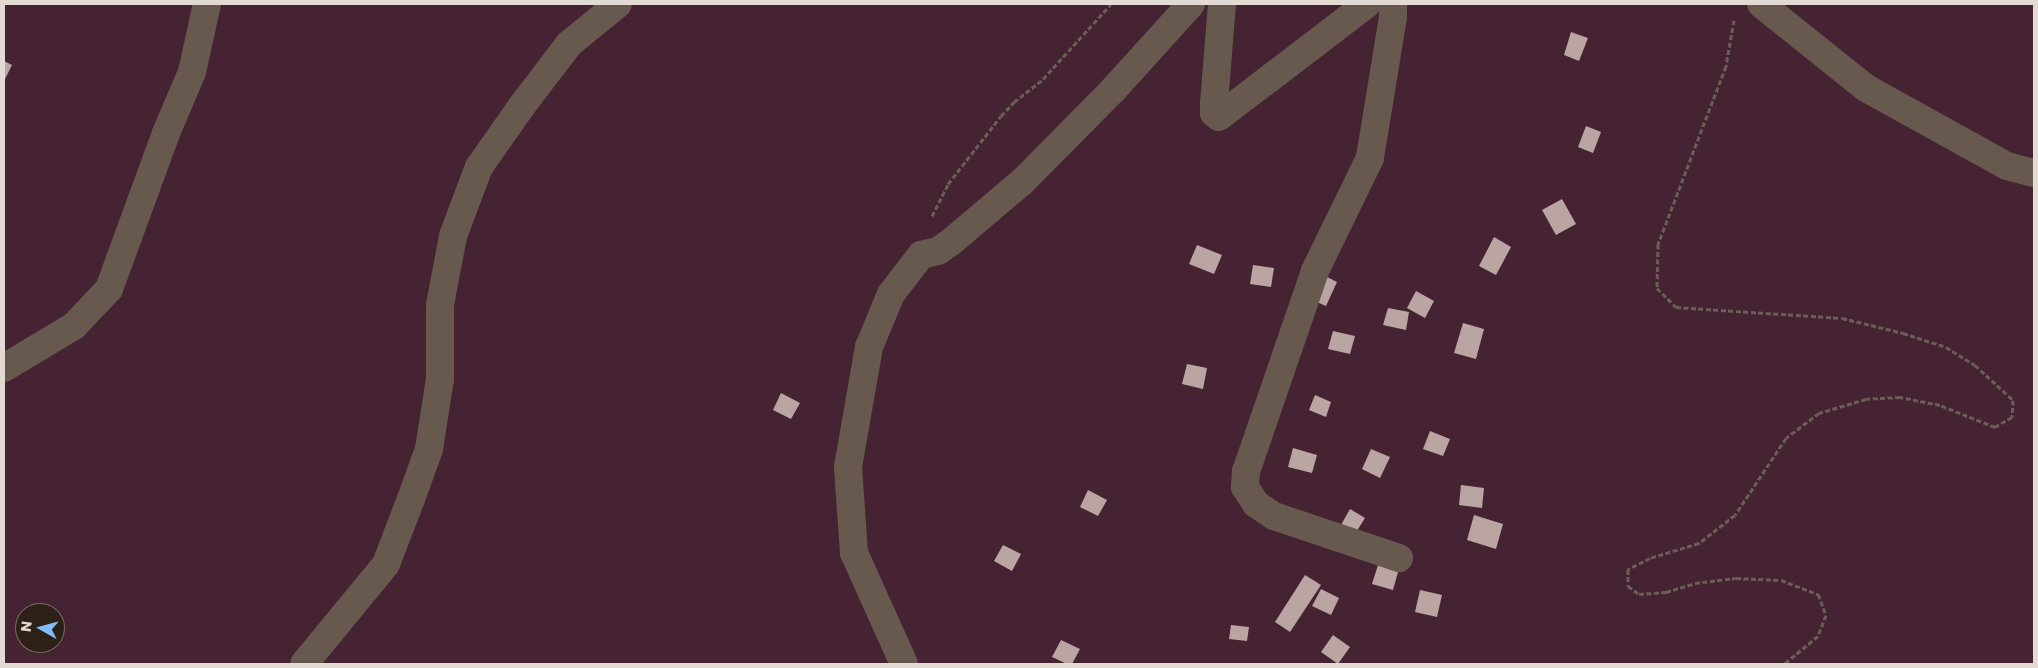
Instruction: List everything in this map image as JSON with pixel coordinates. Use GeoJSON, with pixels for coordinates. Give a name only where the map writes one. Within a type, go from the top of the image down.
{"type":"FeatureCollection","features":[{"type":"Feature","properties":{"kind":"street"},"geometry":{"type":"LineString","coordinates":[[4,368],[74,326],[109,289],[166,132],[192,72],[207,4]]}},
{"type":"Feature","properties":{"kind":"street"},"geometry":{"type":"LineString","coordinates":[[304,664],[386,564],[429,449],[439,387],[440,306],[453,236],[480,167],[521,107],[569,44],[618,4]]}},
{"type":"Feature","properties":{"kind":"street"},"geometry":{"type":"LineString","coordinates":[[904,664],[854,553],[848,467],[868,347],[892,294],[921,255],[938,251],[951,242],[1023,181],[1113,90],[1191,4]]}},
{"type":"Feature","properties":{"kind":"street"},"geometry":{"type":"LineString","coordinates":[[1222,4],[1214,103],[1214,113],[1219,117],[1367,4]]}},
{"type":"Feature","properties":{"kind":"street"},"geometry":{"type":"LineString","coordinates":[[1393,4],[1393,17],[1370,158],[1315,271],[1246,471],[1245,487],[1256,504],[1274,516],[1399,558]]}},
{"type":"Feature","properties":{"kind":"street"},"geometry":{"type":"LineString","coordinates":[[1761,4],[1866,88],[2007,166],[2034,173]]}},
{"type":"Feature","properties":{"kind":"path"},"geometry":{"type":"LineString","coordinates":[[921,255],[928,225],[948,184],[1001,116],[1014,102],[1043,78],[1111,4]]}},
{"type":"Feature","properties":{"kind":"path"},"geometry":{"type":"LineString","coordinates":[[1735,18],[1726,66],[1658,244],[1657,288],[1676,307],[1842,318],[1903,333],[1946,347],[1975,365],[2013,400],[2012,417],[1995,427],[1940,405],[1900,397],[1866,399],[1819,413],[1786,438],[1735,515],[1699,543],[1650,558],[1628,569],[1628,586],[1640,594],[1666,592],[1695,583],[1736,578],[1781,580],[1818,594],[1826,615],[1818,636],[1784,664]]}},
{"type":"Feature","properties":{"kind":"shaded area"},"geometry":{"type":"Polygon","coordinates":[[[4,4],[2034,4],[2034,664],[4,664],[4,4]]]}},
{"type":"Feature","properties":{"kind":"building"},"geometry":{"type":"Polygon","coordinates":[[[1571,32],[1588,38],[1579,61],[1564,55],[1571,32]]]}},
{"type":"Feature","properties":{"kind":"building"},"geometry":{"type":"Polygon","coordinates":[[[4,61],[12,65],[4,81],[4,61]]]}},
{"type":"Feature","properties":{"kind":"building"},"geometry":{"type":"Polygon","coordinates":[[[1586,126],[1601,132],[1593,153],[1578,147],[1586,126]]]}},
{"type":"Feature","properties":{"kind":"building"},"geometry":{"type":"Polygon","coordinates":[[[1562,199],[1576,224],[1556,235],[1542,210],[1562,199]]]}},
{"type":"Feature","properties":{"kind":"building"},"geometry":{"type":"Polygon","coordinates":[[[1494,237],[1511,247],[1496,275],[1479,266],[1494,237]]]}},
{"type":"Feature","properties":{"kind":"building"},"geometry":{"type":"Polygon","coordinates":[[[1197,245],[1222,255],[1214,274],[1189,264],[1197,245]]]}},
{"type":"Feature","properties":{"kind":"building"},"geometry":{"type":"Polygon","coordinates":[[[1253,265],[1274,268],[1271,287],[1250,284],[1253,265]]]}},
{"type":"Feature","properties":{"kind":"building"},"geometry":{"type":"Polygon","coordinates":[[[1321,274],[1337,282],[1326,306],[1310,299],[1321,274]]]}},
{"type":"Feature","properties":{"kind":"building"},"geometry":{"type":"Polygon","coordinates":[[[1416,291],[1434,301],[1425,318],[1407,308],[1416,291]]]}},
{"type":"Feature","properties":{"kind":"building"},"geometry":{"type":"Polygon","coordinates":[[[1388,308],[1409,312],[1406,330],[1383,325],[1388,308]]]}},
{"type":"Feature","properties":{"kind":"building"},"geometry":{"type":"Polygon","coordinates":[[[1463,323],[1484,329],[1476,359],[1454,353],[1463,323]]]}},
{"type":"Feature","properties":{"kind":"building"},"geometry":{"type":"Polygon","coordinates":[[[1333,331],[1355,336],[1350,354],[1328,349],[1333,331]]]}},
{"type":"Feature","properties":{"kind":"building"},"geometry":{"type":"Polygon","coordinates":[[[1187,364],[1207,368],[1203,389],[1182,384],[1187,364]]]}},
{"type":"Feature","properties":{"kind":"building"},"geometry":{"type":"Polygon","coordinates":[[[781,393],[800,403],[791,419],[773,410],[781,393]]]}},
{"type":"Feature","properties":{"kind":"building"},"geometry":{"type":"Polygon","coordinates":[[[1315,395],[1331,402],[1326,417],[1309,410],[1315,395]]]}},
{"type":"Feature","properties":{"kind":"building"},"geometry":{"type":"Polygon","coordinates":[[[1430,431],[1450,439],[1443,456],[1423,449],[1430,431]]]}},
{"type":"Feature","properties":{"kind":"building"},"geometry":{"type":"Polygon","coordinates":[[[1293,448],[1317,455],[1312,473],[1288,467],[1293,448]]]}},
{"type":"Feature","properties":{"kind":"building"},"geometry":{"type":"Polygon","coordinates":[[[1371,449],[1390,457],[1380,478],[1362,469],[1371,449]]]}},
{"type":"Feature","properties":{"kind":"building"},"geometry":{"type":"Polygon","coordinates":[[[1461,485],[1484,488],[1482,508],[1459,505],[1461,485]]]}},
{"type":"Feature","properties":{"kind":"building"},"geometry":{"type":"Polygon","coordinates":[[[1088,490],[1107,500],[1098,516],[1080,507],[1088,490]]]}},
{"type":"Feature","properties":{"kind":"building"},"geometry":{"type":"Polygon","coordinates":[[[1350,509],[1365,518],[1355,534],[1341,525],[1350,509]]]}},
{"type":"Feature","properties":{"kind":"building"},"geometry":{"type":"Polygon","coordinates":[[[1474,515],[1503,524],[1496,549],[1467,540],[1474,515]]]}},
{"type":"Feature","properties":{"kind":"building"},"geometry":{"type":"Polygon","coordinates":[[[1003,545],[1021,554],[1012,571],[994,561],[1003,545]]]}},
{"type":"Feature","properties":{"kind":"building"},"geometry":{"type":"Polygon","coordinates":[[[1378,565],[1398,572],[1393,590],[1372,584],[1378,565]]]}},
{"type":"Feature","properties":{"kind":"building"},"geometry":{"type":"Polygon","coordinates":[[[1305,575],[1321,585],[1290,632],[1275,622],[1305,575]]]}},
{"type":"Feature","properties":{"kind":"building"},"geometry":{"type":"Polygon","coordinates":[[[1321,589],[1339,598],[1331,615],[1312,606],[1321,589]]]}},
{"type":"Feature","properties":{"kind":"building"},"geometry":{"type":"Polygon","coordinates":[[[1420,590],[1442,595],[1437,617],[1415,612],[1420,590]]]}},
{"type":"Feature","properties":{"kind":"building"},"geometry":{"type":"Polygon","coordinates":[[[1231,625],[1249,627],[1247,641],[1229,639],[1231,625]]]}},
{"type":"Feature","properties":{"kind":"building"},"geometry":{"type":"Polygon","coordinates":[[[1333,635],[1350,647],[1338,664],[1321,652],[1333,635]]]}},
{"type":"Feature","properties":{"kind":"building"},"geometry":{"type":"Polygon","coordinates":[[[1061,640],[1080,649],[1072,664],[1067,664],[1052,657],[1061,640]]]}}]}
